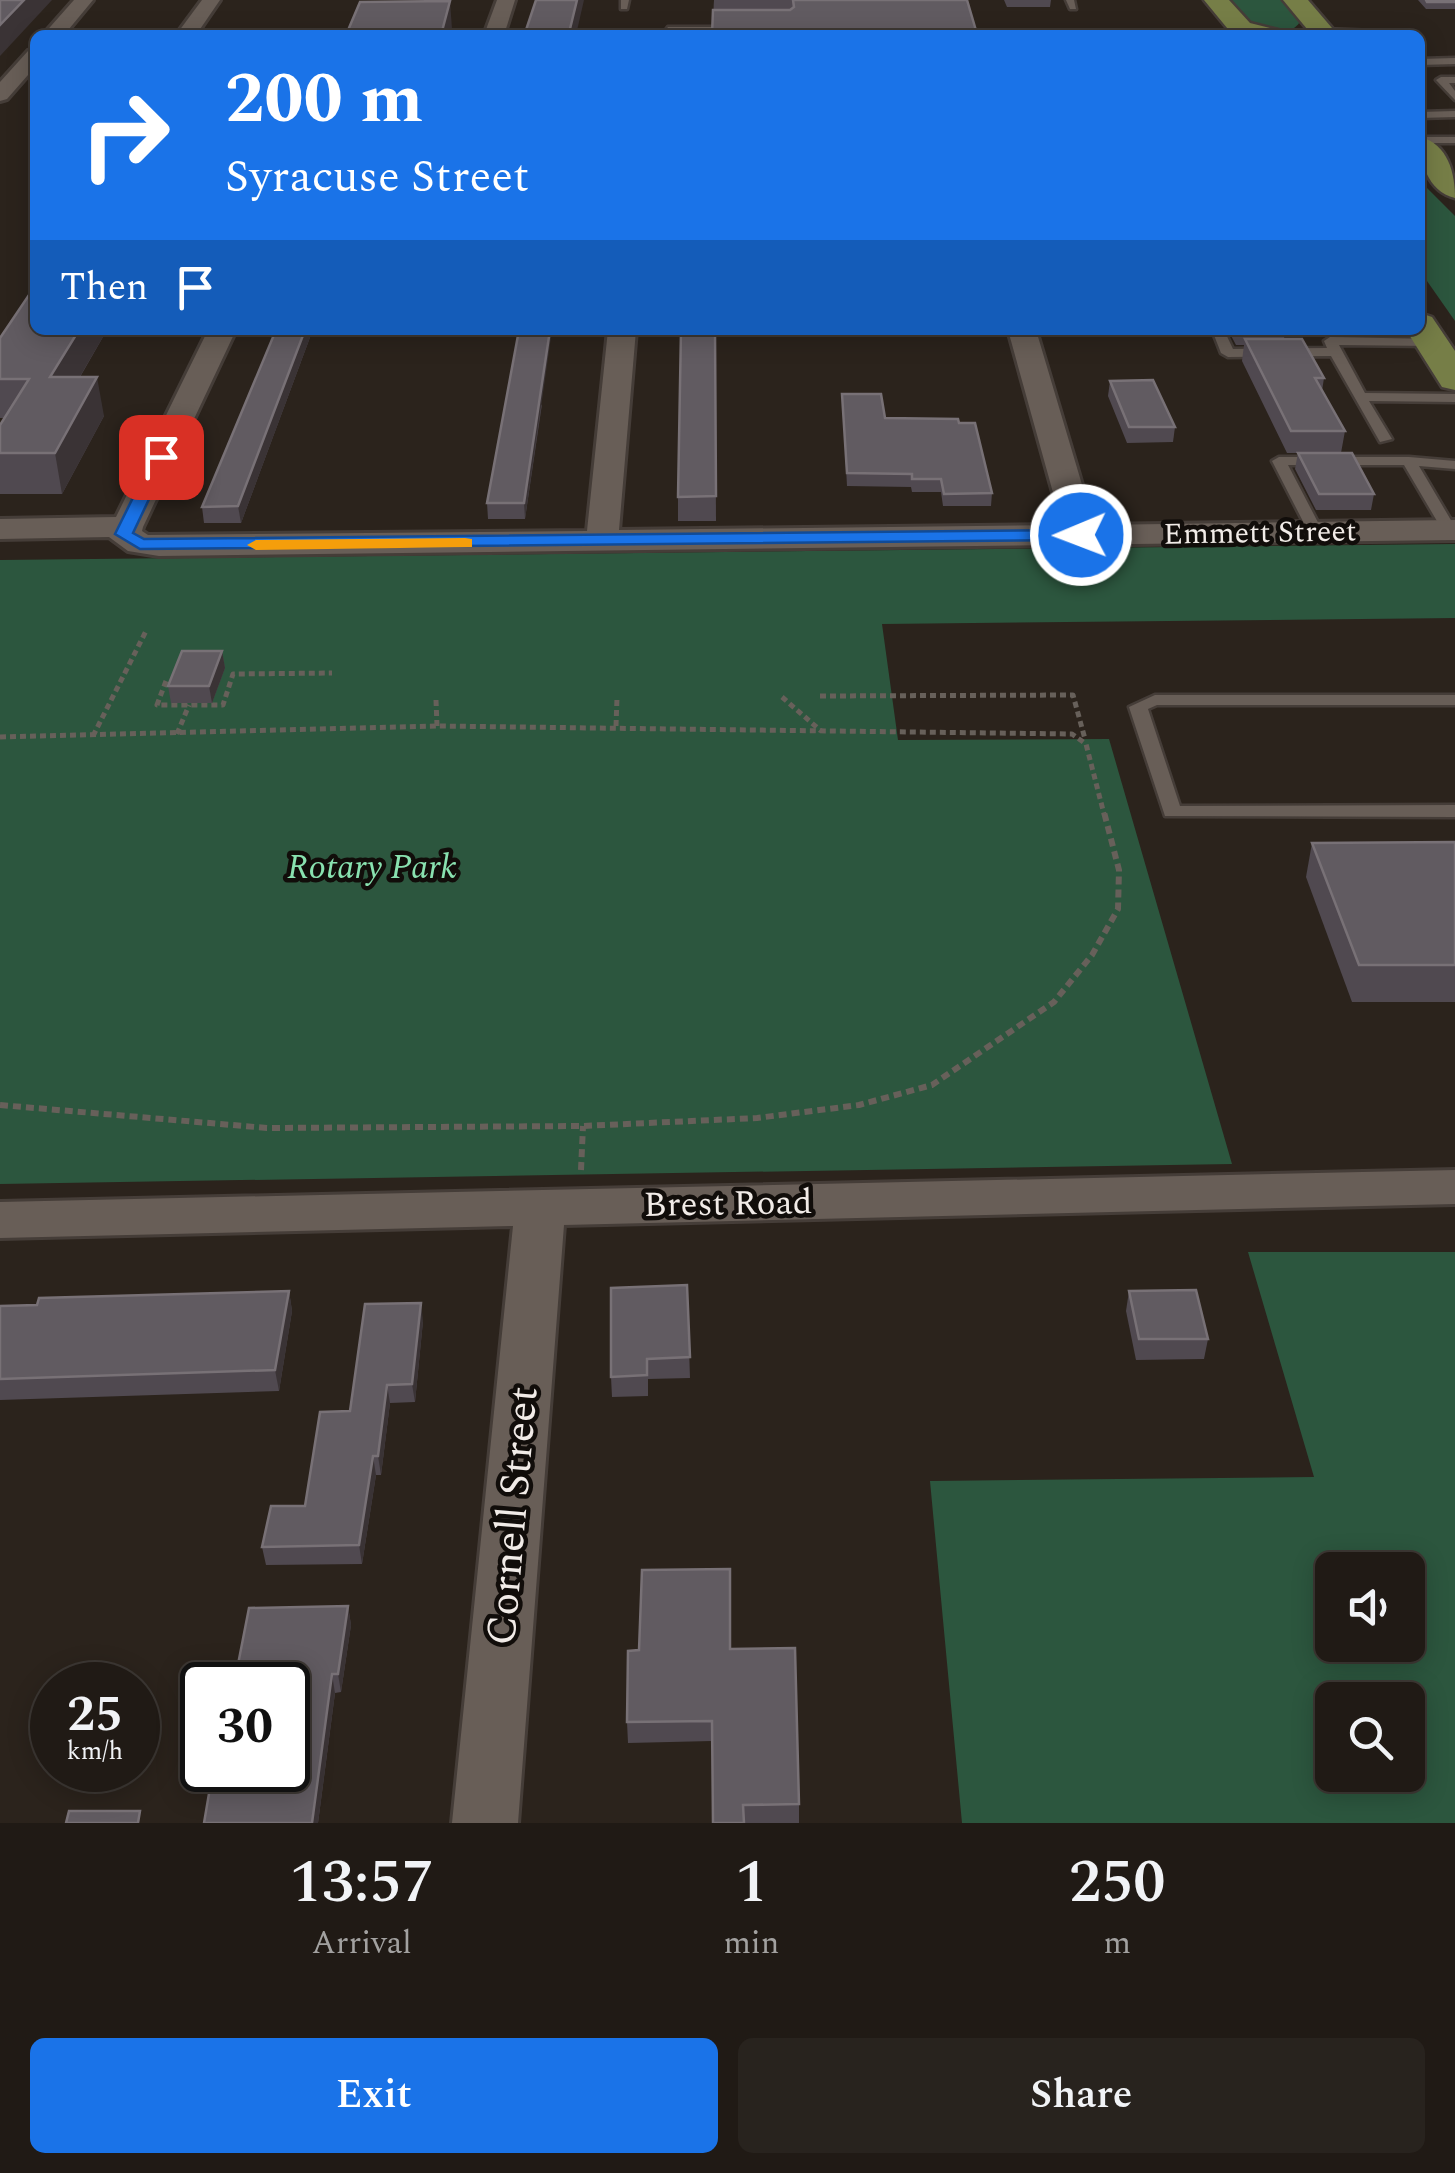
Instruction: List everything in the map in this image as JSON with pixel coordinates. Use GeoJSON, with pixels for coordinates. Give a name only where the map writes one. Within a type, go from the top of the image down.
{"type":"FeatureCollection","features":[{"type":"Feature","properties":{"kind":"main road"},"geometry":{"type":"LineString","coordinates":[[1196,0],[1217,30]]}},
{"type":"Feature","properties":{"kind":"main road"},"geometry":{"type":"LineString","coordinates":[[1216,0],[1245,30]]}},
{"type":"Feature","properties":{"kind":"main road"},"geometry":{"type":"LineString","coordinates":[[1295,0],[1313,30]]}},
{"type":"Feature","properties":{"kind":"main road"},"geometry":{"type":"LineString","coordinates":[[1425,151],[1455,192]]}},
{"type":"Feature","properties":{"kind":"main road"},"geometry":{"type":"LineString","coordinates":[[1425,172],[1455,192]]}},
{"type":"Feature","properties":{"kind":"main road"},"geometry":{"type":"LineString","coordinates":[[1425,301],[1455,379]]}},
{"type":"Feature","properties":{"kind":"street"},"geometry":{"type":"LineString","coordinates":[[57,30],[84,0]]}},
{"type":"Feature","properties":{"kind":"street"},"geometry":{"type":"LineString","coordinates":[[190,30],[211,0]]}},
{"type":"Feature","properties":{"kind":"street"},"geometry":{"type":"LineString","coordinates":[[496,30],[506,0]]}},
{"type":"Feature","properties":{"kind":"street"},"geometry":{"type":"LineString","coordinates":[[0,95],[30,61]]}},
{"type":"Feature","properties":{"kind":"street"},"geometry":{"type":"LineString","coordinates":[[127,528],[220,335]]}},
{"type":"Feature","properties":{"kind":"street"},"geometry":{"type":"LineString","coordinates":[[602,541],[622,335]]}},
{"type":"Feature","properties":{"kind":"street"},"geometry":{"type":"LineString","coordinates":[[1023,335],[1081,535]]}},
{"type":"Feature","properties":{"kind":"street","name":"Emmett Street"},"geometry":{"type":"LineString","coordinates":[[0,529],[127,528],[124,534],[128,539],[159,546],[1452,530]]}},
{"type":"Feature","properties":{"kind":"street","name":"Brest Road"},"geometry":{"type":"LineString","coordinates":[[0,1220],[1455,1187]]}},
{"type":"Feature","properties":{"kind":"street","name":"Cornell Street"},"geometry":{"type":"LineString","coordinates":[[486,1823],[540,1209]]}},
{"type":"Feature","properties":{"kind":"lane"},"geometry":{"type":"LineString","coordinates":[[668,30],[785,30]]}},
{"type":"Feature","properties":{"kind":"lane"},"geometry":{"type":"LineString","coordinates":[[1425,59],[1455,61]]}},
{"type":"Feature","properties":{"kind":"lane"},"geometry":{"type":"LineString","coordinates":[[1455,80],[1440,80],[1455,98]]}},
{"type":"Feature","properties":{"kind":"lane"},"geometry":{"type":"LineString","coordinates":[[1425,115],[1455,114]]}},
{"type":"Feature","properties":{"kind":"lane"},"geometry":{"type":"LineString","coordinates":[[1425,143],[1455,140]]}},
{"type":"Feature","properties":{"kind":"lane"},"geometry":{"type":"LineString","coordinates":[[1220,335],[1228,353],[1420,335]]}},
{"type":"Feature","properties":{"kind":"lane"},"geometry":{"type":"LineString","coordinates":[[1330,341],[1385,439]]}},
{"type":"Feature","properties":{"kind":"lane"},"geometry":{"type":"LineString","coordinates":[[1360,397],[1455,398]]}},
{"type":"Feature","properties":{"kind":"lane"},"geometry":{"type":"LineString","coordinates":[[1314,532],[1279,461],[1455,465]]}},
{"type":"Feature","properties":{"kind":"lane"},"geometry":{"type":"LineString","coordinates":[[1409,462],[1452,530]]}},
{"type":"Feature","properties":{"kind":"lane"},"geometry":{"type":"LineString","coordinates":[[1455,700],[1155,700],[1138,707],[1172,812],[1455,811]]}},
{"type":"Feature","properties":{"kind":"path"},"geometry":{"type":"LineString","coordinates":[[93,736],[146,631]]}},
{"type":"Feature","properties":{"kind":"path"},"geometry":{"type":"LineString","coordinates":[[166,682],[157,705],[223,704],[233,674],[332,673]]}},
{"type":"Feature","properties":{"kind":"path"},"geometry":{"type":"LineString","coordinates":[[0,1105],[267,1128],[583,1126],[758,1118],[859,1105],[932,1086],[1054,1002],[1092,956],[1118,909],[1119,870],[1073,695],[820,696]]}},
{"type":"Feature","properties":{"kind":"path"},"geometry":{"type":"LineString","coordinates":[[782,696],[821,731]]}},
{"type":"Feature","properties":{"kind":"path"},"geometry":{"type":"LineString","coordinates":[[616,726],[617,698]]}},
{"type":"Feature","properties":{"kind":"path"},"geometry":{"type":"LineString","coordinates":[[436,700],[436,726]]}},
{"type":"Feature","properties":{"kind":"path"},"geometry":{"type":"LineString","coordinates":[[177,734],[189,705]]}},
{"type":"Feature","properties":{"kind":"path"},"geometry":{"type":"LineString","coordinates":[[0,738],[436,726],[616,726],[1072,734],[1086,744]]}},
{"type":"Feature","properties":{"kind":"green space"},"geometry":{"type":"Polygon","coordinates":[[[1223,0],[1281,0],[1300,22],[1289,30],[1269,30],[1240,15],[1223,0]]]}},
{"type":"Feature","properties":{"kind":"green space"},"geometry":{"type":"Polygon","coordinates":[[[1425,186],[1455,216],[1455,321],[1425,278],[1425,186]]]}},
{"type":"Feature","properties":{"kind":"green space","name":"Rotary Park"},"geometry":{"type":"Polygon","coordinates":[[[1455,544],[1455,618],[882,624],[898,740],[1109,739],[1232,1164],[0,1184],[0,560],[1455,544]]]}},
{"type":"Feature","properties":{"kind":"green space"},"geometry":{"type":"Polygon","coordinates":[[[1248,1252],[1455,1252],[1455,1823],[962,1823],[930,1481],[1314,1477],[1248,1252]]]}},
{"type":"Feature","properties":{"kind":"building"},"geometry":{"type":"Polygon","coordinates":[[[0,0],[24,0],[0,25],[0,0]]]}},
{"type":"Feature","properties":{"kind":"building"},"geometry":{"type":"Polygon","coordinates":[[[536,0],[577,0],[570,30],[526,30],[536,0]]]}},
{"type":"Feature","properties":{"kind":"building"},"geometry":{"type":"Polygon","coordinates":[[[793,0],[967,0],[976,30],[712,30],[713,10],[794,7],[793,0]]]}},
{"type":"Feature","properties":{"kind":"building"},"geometry":{"type":"Polygon","coordinates":[[[450,1],[442,30],[348,30],[360,2],[450,1]]]}},
{"type":"Feature","properties":{"kind":"building"},"geometry":{"type":"Polygon","coordinates":[[[30,293],[30,335],[76,335],[50,377],[97,377],[55,453],[0,453],[0,425],[29,379],[0,379],[0,338],[30,293]]]}},
{"type":"Feature","properties":{"kind":"building"},"geometry":{"type":"Polygon","coordinates":[[[274,335],[303,335],[238,506],[202,507],[274,335]]]}},
{"type":"Feature","properties":{"kind":"building"},"geometry":{"type":"Polygon","coordinates":[[[518,335],[549,335],[524,503],[487,503],[518,335]]]}},
{"type":"Feature","properties":{"kind":"building"},"geometry":{"type":"Polygon","coordinates":[[[681,335],[715,335],[716,496],[678,497],[681,335]]]}},
{"type":"Feature","properties":{"kind":"building"},"geometry":{"type":"Polygon","coordinates":[[[1245,339],[1302,339],[1324,378],[1315,378],[1345,431],[1291,431],[1245,339]]]}},
{"type":"Feature","properties":{"kind":"building"},"geometry":{"type":"Polygon","coordinates":[[[1153,380],[1175,427],[1129,427],[1110,381],[1153,380]]]}},
{"type":"Feature","properties":{"kind":"building"},"geometry":{"type":"Polygon","coordinates":[[[842,394],[881,394],[885,418],[958,419],[959,423],[975,423],[992,493],[944,494],[941,479],[912,479],[912,474],[847,473],[842,394]]]}},
{"type":"Feature","properties":{"kind":"building"},"geometry":{"type":"Polygon","coordinates":[[[1298,453],[1352,453],[1374,494],[1319,494],[1298,453]]]}},
{"type":"Feature","properties":{"kind":"building"},"geometry":{"type":"Polygon","coordinates":[[[182,651],[222,651],[209,686],[168,686],[182,651]]]}},
{"type":"Feature","properties":{"kind":"building"},"geometry":{"type":"Polygon","coordinates":[[[1455,842],[1455,965],[1359,965],[1312,843],[1455,842]]]}},
{"type":"Feature","properties":{"kind":"building"},"geometry":{"type":"Polygon","coordinates":[[[687,1285],[690,1357],[647,1359],[647,1375],[611,1377],[611,1288],[687,1285]]]}},
{"type":"Feature","properties":{"kind":"building"},"geometry":{"type":"Polygon","coordinates":[[[1196,1290],[1208,1339],[1139,1339],[1129,1291],[1196,1290]]]}},
{"type":"Feature","properties":{"kind":"building"},"geometry":{"type":"Polygon","coordinates":[[[289,1291],[275,1370],[0,1379],[0,1306],[37,1305],[39,1298],[289,1291]]]}},
{"type":"Feature","properties":{"kind":"building"},"geometry":{"type":"Polygon","coordinates":[[[421,1303],[412,1384],[387,1385],[378,1456],[373,1456],[359,1545],[262,1547],[271,1506],[305,1506],[320,1412],[350,1411],[365,1304],[421,1303]]]}},
{"type":"Feature","properties":{"kind":"building"},"geometry":{"type":"Polygon","coordinates":[[[730,1569],[730,1649],[795,1648],[799,1804],[743,1805],[744,1823],[713,1823],[712,1721],[627,1722],[628,1651],[639,1650],[642,1570],[730,1569]]]}},
{"type":"Feature","properties":{"kind":"building"},"geometry":{"type":"Polygon","coordinates":[[[348,1606],[338,1674],[332,1674],[312,1823],[204,1823],[209,1792],[310,1792],[310,1662],[238,1662],[249,1608],[348,1606]]]}},
{"type":"Feature","properties":{"kind":"building"},"geometry":{"type":"Polygon","coordinates":[[[69,1811],[140,1811],[138,1823],[66,1823],[69,1811]]]}},
{"type":"Feature","properties":{"kind":"slow traffic"},"geometry":{"type":"LineString","coordinates":[[256,545],[465,543]]}},
{"type":"Feature","properties":{"kind":"route"},"geometry":{"type":"LineString","coordinates":[[161,457],[124,534],[140,544],[1081,535]]}}]}
